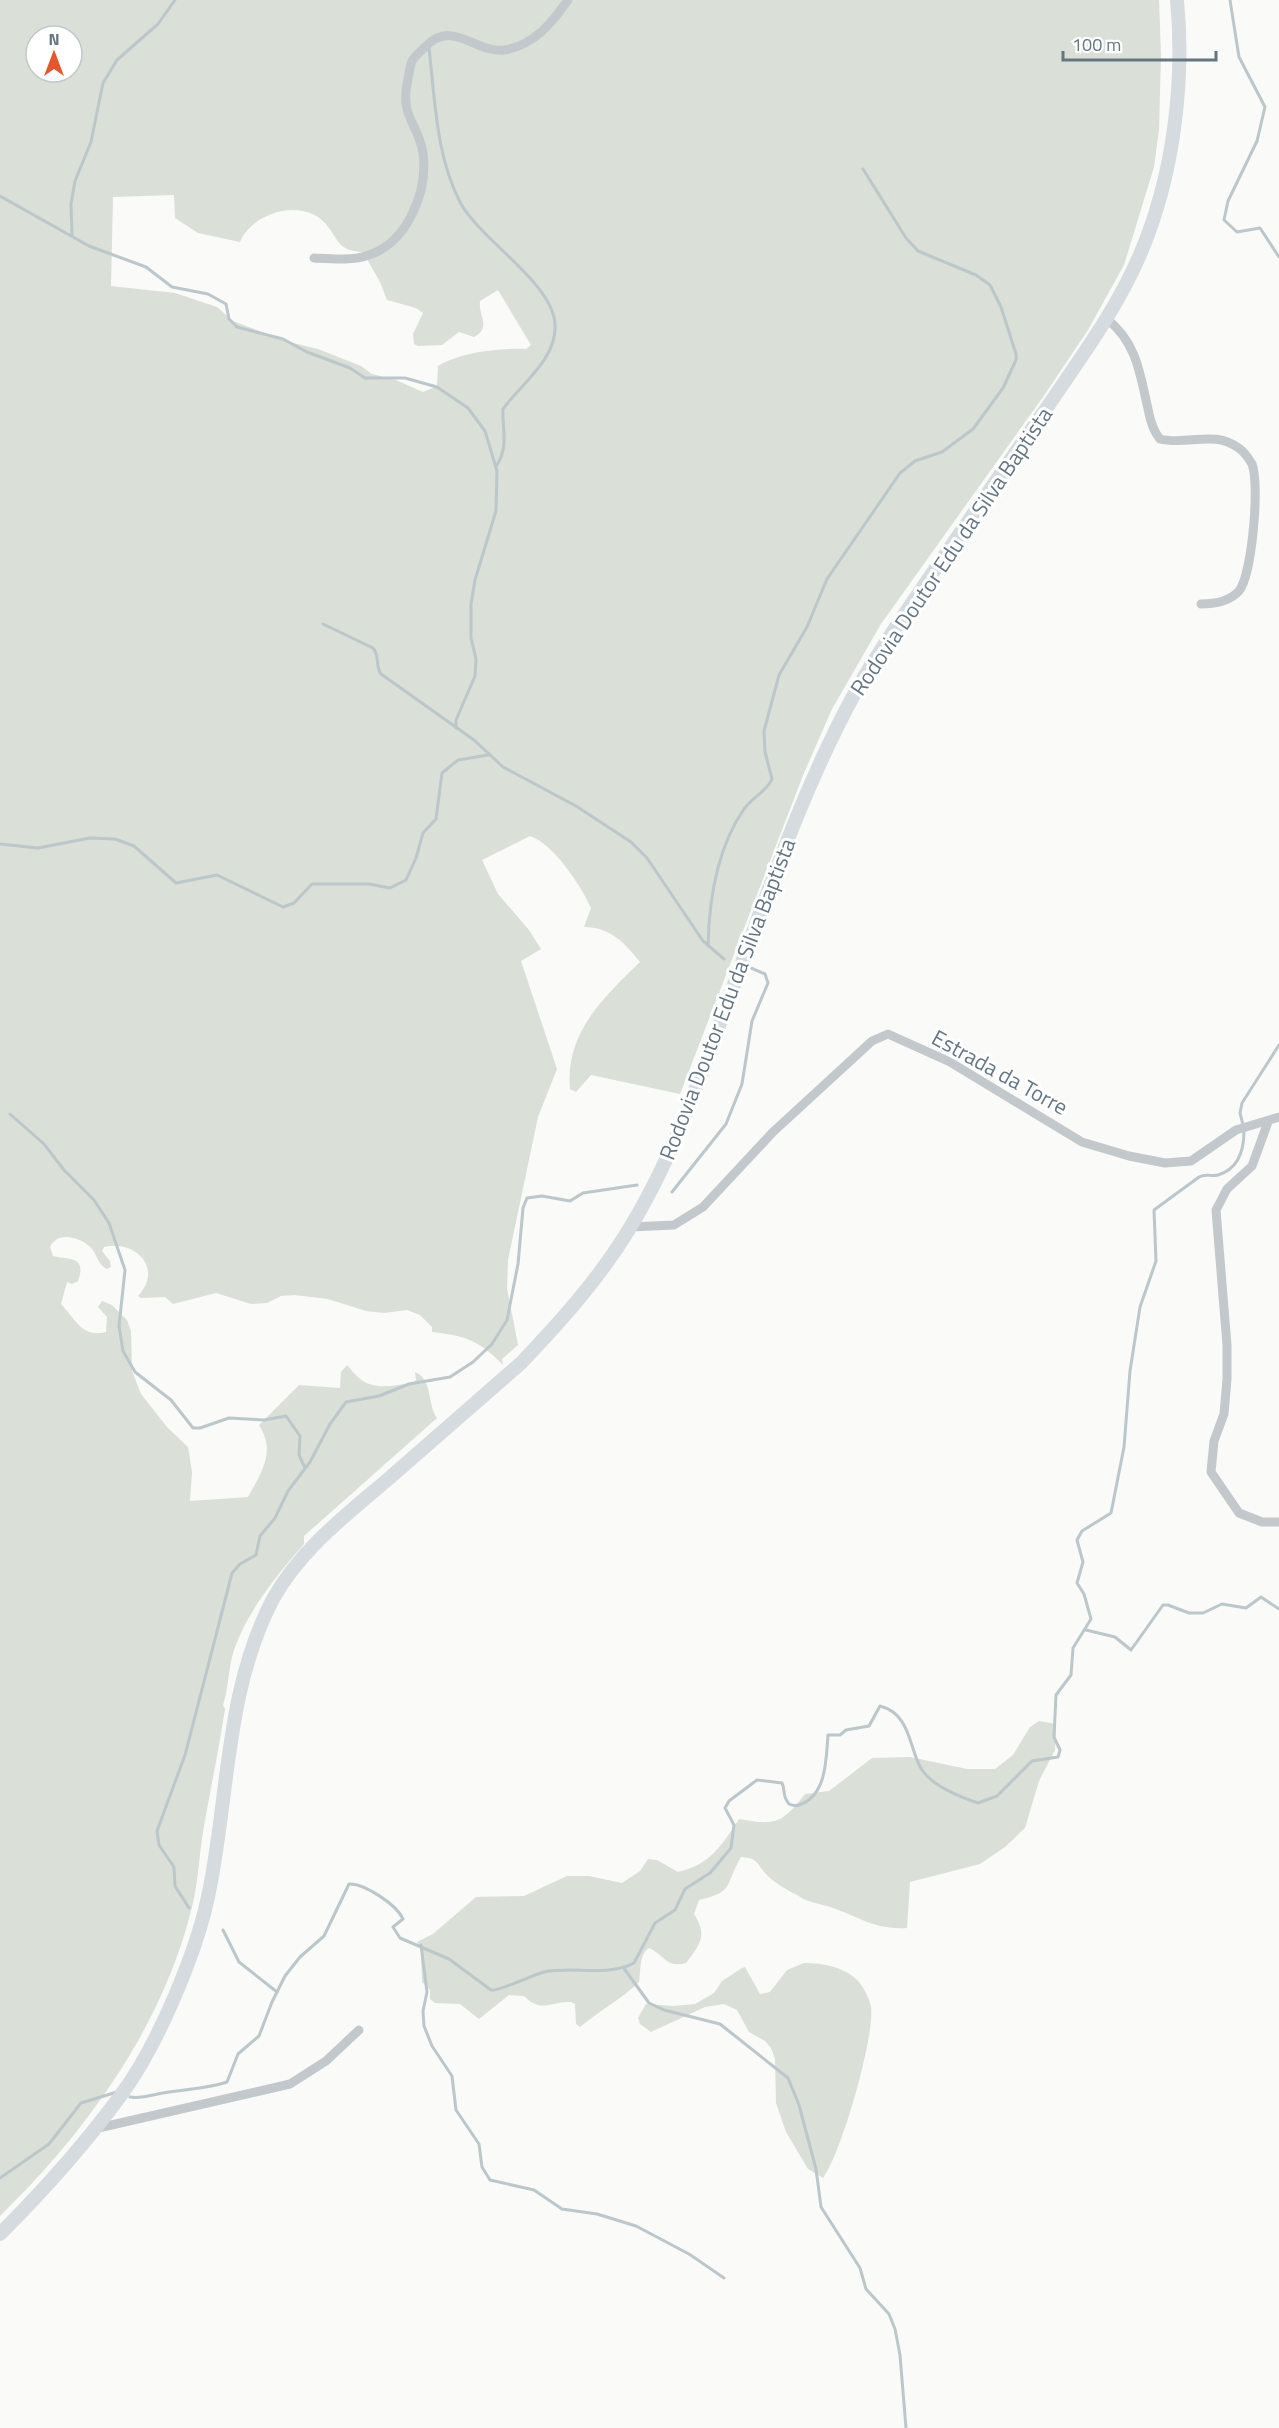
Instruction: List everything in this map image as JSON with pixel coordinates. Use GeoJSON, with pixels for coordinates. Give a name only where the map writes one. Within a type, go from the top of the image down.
{"type":"FeatureCollection","features":[{"type":"Feature","properties":{"kind":"main road","name":"Rodovia Doutor Edu da Silva Baptista"},"geometry":{"type":"LineString","coordinates":[[0,2234],[94,2129],[122,2094],[145,2056],[180,1982],[203,1920],[211,1886],[243,1679],[262,1621],[275,1596],[287,1577],[325,1534],[521,1363],[592,1283],[630,1227],[680,1130],[789,839],[847,708],[891,634],[1107,319],[1139,257],[1166,172],[1179,73],[1177,0]]}},
{"type":"Feature","properties":{"kind":"street"},"geometry":{"type":"LineString","coordinates":[[314,258],[342,260],[370,255],[392,241],[416,209],[423,179],[423,152],[404,107],[412,60],[433,39],[455,35],[482,47],[504,50],[525,43],[550,26],[568,0]]}},
{"type":"Feature","properties":{"kind":"street"},"geometry":{"type":"LineString","coordinates":[[1107,319],[1120,330],[1133,350],[1143,379],[1149,417],[1160,439],[1218,439],[1242,451],[1252,464],[1253,518],[1244,584],[1232,598],[1212,604],[1201,604]]}},
{"type":"Feature","properties":{"kind":"street","name":"Estrada da Torre"},"geometry":{"type":"LineString","coordinates":[[630,1227],[674,1225],[703,1207],[773,1132],[872,1041],[888,1034],[950,1062],[1082,1142],[1129,1156],[1165,1163],[1191,1161],[1236,1130],[1279,1117]]}},
{"type":"Feature","properties":{"kind":"street"},"geometry":{"type":"LineString","coordinates":[[1268,1122],[1252,1166],[1227,1189],[1216,1210],[1227,1345],[1227,1379],[1224,1414],[1214,1441],[1211,1472],[1239,1513],[1262,1522],[1279,1522]]}},
{"type":"Feature","properties":{"kind":"street"},"geometry":{"type":"LineString","coordinates":[[94,2129],[290,2084],[326,2061],[359,2030]]}},
{"type":"Feature","properties":{"kind":"shaded area"},"geometry":{"type":"Polygon","coordinates":[[[0,0],[1159,0],[1161,55],[1159,130],[1154,167],[1124,265],[1088,330],[1043,397],[881,624],[832,709],[804,773],[680,1094],[591,1075],[576,1092],[570,1089],[570,1069],[580,1034],[600,1003],[640,962],[616,937],[602,930],[584,927],[591,908],[566,867],[539,840],[530,836],[482,860],[498,894],[529,930],[541,949],[521,961],[557,1069],[538,1117],[508,1260],[507,1288],[518,1345],[502,1359],[503,1365],[487,1350],[471,1341],[454,1335],[432,1332],[432,1327],[420,1315],[407,1310],[384,1313],[366,1311],[328,1299],[294,1295],[281,1296],[267,1303],[251,1304],[216,1293],[173,1304],[165,1297],[141,1298],[138,1296],[145,1286],[148,1275],[147,1266],[142,1258],[126,1247],[104,1247],[102,1251],[110,1261],[111,1267],[107,1269],[101,1265],[92,1249],[79,1240],[62,1237],[53,1242],[50,1247],[53,1256],[79,1263],[78,1281],[72,1284],[67,1282],[61,1304],[80,1326],[91,1332],[106,1332],[107,1317],[98,1307],[102,1301],[112,1305],[127,1320],[131,1331],[132,1371],[141,1394],[167,1427],[188,1447],[192,1472],[190,1501],[248,1497],[262,1470],[267,1453],[264,1435],[259,1425],[299,1385],[340,1388],[341,1372],[347,1365],[363,1381],[376,1386],[413,1383],[416,1380],[415,1372],[421,1375],[425,1380],[437,1418],[304,1536],[304,1544],[274,1581],[247,1621],[234,1650],[231,1664],[202,1836],[196,1887],[179,1951],[162,1994],[118,2074],[63,2149],[0,2216],[0,0]],[[174,195],[113,197],[111,286],[175,293],[217,307],[233,321],[285,341],[318,349],[361,366],[372,374],[396,380],[423,392],[437,386],[438,366],[447,361],[481,352],[526,349],[531,345],[498,290],[480,301],[483,325],[482,330],[474,337],[459,332],[442,345],[418,346],[414,344],[413,334],[423,313],[416,308],[387,300],[363,252],[348,249],[339,243],[324,222],[314,215],[290,210],[278,212],[255,223],[240,242],[198,233],[175,218],[174,195]]]}},
{"type":"Feature","properties":{"kind":"shaded area"},"geometry":{"type":"Polygon","coordinates":[[[1039,1721],[1056,1724],[1055,1750],[1039,1781],[1025,1828],[1005,1847],[980,1864],[910,1882],[907,1928],[884,1927],[804,1899],[772,1880],[754,1860],[741,1857],[728,1886],[718,1894],[699,1900],[694,1914],[701,1928],[701,1940],[686,1963],[670,1963],[649,1948],[642,1958],[639,1982],[580,2027],[576,2024],[575,2004],[571,2002],[541,2006],[524,1996],[509,1995],[479,2019],[460,2004],[435,2003],[430,1999],[430,1990],[422,1982],[421,1951],[417,1942],[433,1934],[476,1897],[524,1896],[567,1876],[589,1876],[622,1883],[640,1871],[648,1859],[657,1860],[678,1872],[689,1869],[714,1853],[739,1819],[762,1822],[778,1820],[790,1811],[805,1794],[829,1791],[872,1758],[910,1757],[967,1769],[995,1769],[1013,1755],[1030,1727],[1039,1721]]]}},
{"type":"Feature","properties":{"kind":"shaded area"},"geometry":{"type":"Polygon","coordinates":[[[804,1963],[826,1965],[848,1973],[861,1985],[871,2007],[868,2043],[855,2095],[839,2146],[823,2178],[808,2169],[786,2132],[776,2103],[775,2059],[771,2048],[765,2041],[749,2032],[737,2010],[724,2004],[705,2007],[651,2032],[640,2024],[638,2018],[646,2004],[674,2006],[695,2004],[714,1993],[722,1981],[745,1967],[760,1994],[770,1992],[787,1970],[804,1963]]]}},
{"type":"Feature","properties":{"kind":"waterway"},"geometry":{"type":"LineString","coordinates":[[72,236],[71,204],[75,181],[91,142],[103,83],[117,60],[158,24],[175,0]]}},
{"type":"Feature","properties":{"kind":"waterway"},"geometry":{"type":"LineString","coordinates":[[1230,0],[1239,57],[1265,107],[1257,141],[1228,201],[1224,220],[1237,232],[1260,228],[1279,257]]}},
{"type":"Feature","properties":{"kind":"waterway"},"geometry":{"type":"LineString","coordinates":[[429,48],[441,148],[461,204],[484,233],[516,263],[543,294],[552,310],[555,325],[554,337],[544,360],[503,409],[504,444],[497,465]]}},
{"type":"Feature","properties":{"kind":"waterway"},"geometry":{"type":"LineString","coordinates":[[708,946],[710,911],[716,875],[727,841],[744,809],[767,787],[772,779],[765,752],[764,731],[779,675],[807,627],[827,579],[900,473],[915,461],[942,452],[973,429],[1003,388],[1016,360],[1001,307],[990,285],[976,275],[918,251],[906,238],[863,169]]}},
{"type":"Feature","properties":{"kind":"waterway"},"geometry":{"type":"LineString","coordinates":[[0,196],[89,246],[146,267],[172,287],[208,294],[226,304],[229,319],[237,327],[283,339],[307,352],[350,368],[365,378],[405,378],[437,387],[468,408],[485,431],[497,471],[496,511],[475,580],[471,604],[471,638],[476,659],[475,676],[456,720],[456,728]]}},
{"type":"Feature","properties":{"kind":"waterway"},"geometry":{"type":"LineString","coordinates":[[323,624],[373,648],[381,674],[474,740],[503,767],[576,806],[631,842],[647,858],[703,941],[724,959]]}},
{"type":"Feature","properties":{"kind":"waterway"},"geometry":{"type":"LineString","coordinates":[[0,844],[38,848],[90,838],[115,839],[134,846],[176,883],[217,875],[283,907],[294,903],[312,884],[369,884],[390,888],[406,880],[416,858],[423,833],[436,819],[442,773],[458,760],[488,755]]}},
{"type":"Feature","properties":{"kind":"waterway"},"geometry":{"type":"LineString","coordinates":[[672,1192],[726,1124],[742,1084],[752,1021],[768,983],[765,974],[751,968]]}},
{"type":"Feature","properties":{"kind":"waterway"},"geometry":{"type":"LineString","coordinates":[[1243,1125],[1240,1113],[1242,1103],[1279,1045]]}},
{"type":"Feature","properties":{"kind":"waterway"},"geometry":{"type":"LineString","coordinates":[[10,1114],[44,1144],[64,1170],[94,1200],[109,1223],[125,1270],[119,1326],[123,1351],[135,1372],[171,1400],[193,1428],[200,1428],[229,1418],[264,1420],[286,1416],[300,1436],[299,1455],[305,1468]]}},
{"type":"Feature","properties":{"kind":"waterway"},"geometry":{"type":"LineString","coordinates":[[130,2097],[143,2097],[227,2082],[238,2054],[259,2036],[285,1976],[300,1957],[324,1936],[349,1884],[371,1891],[400,1913],[403,1919],[393,1927],[400,1938],[449,1959],[491,1990],[555,1970],[613,1969],[634,1963],[655,1923],[675,1910],[685,1889],[710,1873],[731,1848],[734,1825],[725,1808],[729,1801],[757,1780],[782,1783],[790,1805],[799,1805],[808,1800],[815,1794],[823,1776],[828,1735],[840,1735],[846,1730],[869,1726],[880,1706],[890,1710],[904,1725],[918,1762],[927,1776],[947,1790],[978,1803],[997,1796],[1032,1761],[1058,1757],[1060,1750],[1054,1737],[1056,1695],[1071,1675],[1073,1648],[1091,1619],[1084,1594],[1077,1583],[1083,1562],[1077,1540],[1082,1531],[1111,1513],[1124,1447],[1130,1371],[1140,1307],[1156,1261],[1154,1210],[1199,1177],[1218,1175],[1230,1168],[1241,1152],[1244,1131]]}},
{"type":"Feature","properties":{"kind":"waterway"},"geometry":{"type":"LineString","coordinates":[[189,1908],[175,1886],[174,1867],[159,1845],[157,1831],[185,1755],[232,1573],[240,1564],[256,1555],[260,1536],[275,1518],[288,1491],[310,1462],[330,1424],[346,1402],[379,1396],[409,1384],[450,1377],[473,1362],[492,1344],[507,1320],[518,1264],[523,1208],[527,1198],[542,1196],[570,1201],[583,1193],[637,1185]]}},
{"type":"Feature","properties":{"kind":"waterway"},"geometry":{"type":"LineString","coordinates":[[1086,1630],[1115,1637],[1131,1650],[1163,1605],[1189,1613],[1203,1613],[1222,1604],[1246,1608],[1261,1597],[1279,1609]]}},
{"type":"Feature","properties":{"kind":"waterway"},"geometry":{"type":"LineString","coordinates":[[223,1930],[239,1962],[277,1992]]}},
{"type":"Feature","properties":{"kind":"waterway"},"geometry":{"type":"LineString","coordinates":[[421,1945],[427,1992],[423,2011],[424,2026],[432,2046],[452,2076],[456,2110],[479,2144],[482,2167],[490,2180],[534,2190],[562,2209],[597,2214],[636,2226],[689,2254],[724,2278]]}},
{"type":"Feature","properties":{"kind":"waterway"},"geometry":{"type":"LineString","coordinates":[[623,1967],[649,2003],[664,2010],[720,2024],[788,2078],[799,2105],[816,2169],[821,2207],[860,2268],[866,2289],[889,2314],[895,2329],[900,2355],[906,2428]]}},
{"type":"Feature","properties":{"kind":"waterway"},"geometry":{"type":"LineString","coordinates":[[0,2178],[49,2144],[81,2103],[117,2092]]}}]}
